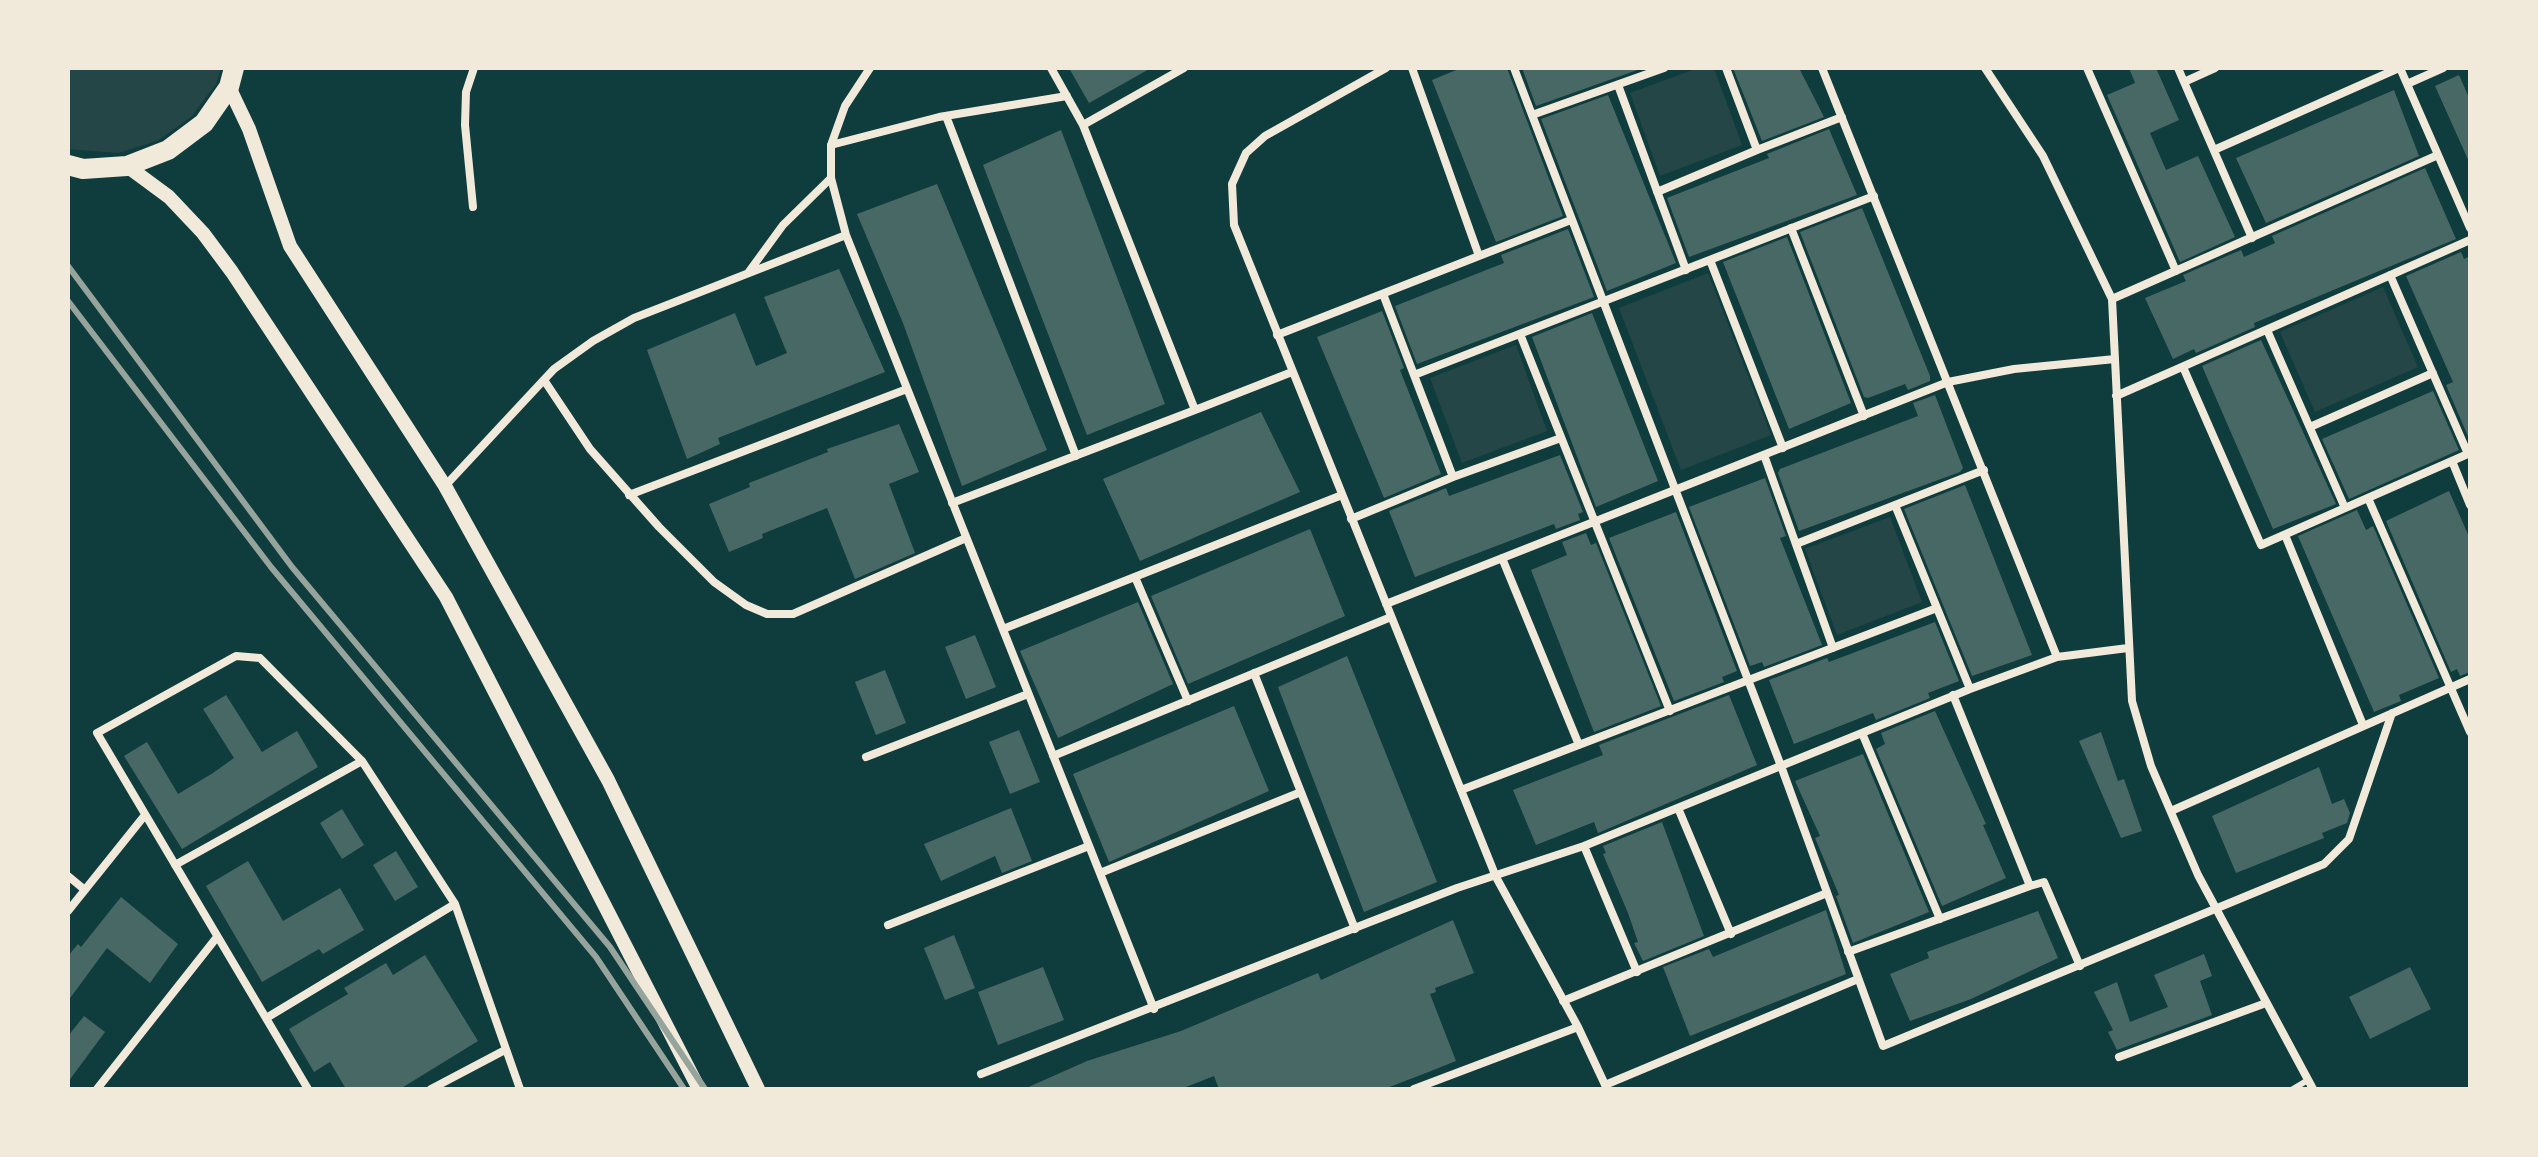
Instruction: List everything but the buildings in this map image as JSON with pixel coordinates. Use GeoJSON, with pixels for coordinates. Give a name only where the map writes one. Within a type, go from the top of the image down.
{"type":"FeatureCollection","features":[{"type":"Feature","properties":{"kind":"highway"},"geometry":{"type":"LineString","coordinates":[[73,169],[127,166],[168,150],[204,123],[232,78]]}},
{"type":"Feature","properties":{"kind":"street"},"geometry":{"type":"LineString","coordinates":[[473,207],[465,125],[466,92],[474,68]]}},
{"type":"Feature","properties":{"kind":"street"},"geometry":{"type":"LineString","coordinates":[[870,68],[845,106],[831,145],[831,178],[846,235],[1154,1009]]}},
{"type":"Feature","properties":{"kind":"street"},"geometry":{"type":"LineString","coordinates":[[1051,68],[1083,125],[1195,410]]}},
{"type":"Feature","properties":{"kind":"street"},"geometry":{"type":"LineString","coordinates":[[1083,125],[1184,68]]}},
{"type":"Feature","properties":{"kind":"street"},"geometry":{"type":"LineString","coordinates":[[1386,68],[1369,72],[1265,136],[1246,153],[1232,184],[1234,225],[1496,877],[1578,1027],[1606,1087],[1858,979]]}},
{"type":"Feature","properties":{"kind":"street"},"geometry":{"type":"LineString","coordinates":[[1412,68],[1479,256]]}},
{"type":"Feature","properties":{"kind":"street"},"geometry":{"type":"LineString","coordinates":[[1514,68],[1673,491],[1781,766],[1883,1046],[2324,864],[2340,852],[2349,839],[2392,713]]}},
{"type":"Feature","properties":{"kind":"street"},"geometry":{"type":"LineString","coordinates":[[1532,115],[1664,68]]}},
{"type":"Feature","properties":{"kind":"street"},"geometry":{"type":"LineString","coordinates":[[1726,68],[1757,150]]}},
{"type":"Feature","properties":{"kind":"street"},"geometry":{"type":"LineString","coordinates":[[1822,68],[2057,657]]}},
{"type":"Feature","properties":{"kind":"street"},"geometry":{"type":"LineString","coordinates":[[1985,68],[2043,156],[2112,299],[2132,701],[2151,766],[2217,910],[2310,1085]]}},
{"type":"Feature","properties":{"kind":"street"},"geometry":{"type":"LineString","coordinates":[[2087,68],[2176,271]]}},
{"type":"Feature","properties":{"kind":"street"},"geometry":{"type":"LineString","coordinates":[[2178,68],[2252,238]]}},
{"type":"Feature","properties":{"kind":"street"},"geometry":{"type":"LineString","coordinates":[[2184,82],[2215,68]]}},
{"type":"Feature","properties":{"kind":"street"},"geometry":{"type":"LineString","coordinates":[[2214,150],[2399,68],[2470,228]]}},
{"type":"Feature","properties":{"kind":"street"},"geometry":{"type":"LineString","coordinates":[[2407,84],[2443,68]]}},
{"type":"Feature","properties":{"kind":"street"},"geometry":{"type":"LineString","coordinates":[[232,78],[290,246],[445,486],[608,780],[758,1089]]}},
{"type":"Feature","properties":{"kind":"street"},"geometry":{"type":"LineString","coordinates":[[1618,85],[1686,270]]}},
{"type":"Feature","properties":{"kind":"street"},"geometry":{"type":"LineString","coordinates":[[831,145],[882,129],[1067,96]]}},
{"type":"Feature","properties":{"kind":"street"},"geometry":{"type":"LineString","coordinates":[[946,116],[1076,456]]}},
{"type":"Feature","properties":{"kind":"street"},"geometry":{"type":"LineString","coordinates":[[1657,192],[1842,117]]}},
{"type":"Feature","properties":{"kind":"street"},"geometry":{"type":"LineString","coordinates":[[2112,299],[2438,155]]}},
{"type":"Feature","properties":{"kind":"street"},"geometry":{"type":"LineString","coordinates":[[127,166],[169,197],[225,262],[446,597],[699,1089]]}},
{"type":"Feature","properties":{"kind":"street"},"geometry":{"type":"LineString","coordinates":[[748,273],[783,225],[831,178]]}},
{"type":"Feature","properties":{"kind":"street"},"geometry":{"type":"LineString","coordinates":[[1414,375],[1874,196]]}},
{"type":"Feature","properties":{"kind":"street"},"geometry":{"type":"LineString","coordinates":[[1277,335],[1571,220]]}},
{"type":"Feature","properties":{"kind":"street"},"geometry":{"type":"LineString","coordinates":[[1791,228],[1864,416]]}},
{"type":"Feature","properties":{"kind":"street"},"geometry":{"type":"LineString","coordinates":[[445,486],[544,380],[593,341],[634,318],[846,235]]}},
{"type":"Feature","properties":{"kind":"street"},"geometry":{"type":"LineString","coordinates":[[2116,396],[2470,240]]}},
{"type":"Feature","properties":{"kind":"street"},"geometry":{"type":"LineString","coordinates":[[1710,260],[1783,448]]}},
{"type":"Feature","properties":{"kind":"street"},"geometry":{"type":"LineString","coordinates":[[2183,367],[2261,545],[2452,461],[2469,453],[2390,275]]}},
{"type":"Feature","properties":{"kind":"street"},"geometry":{"type":"LineString","coordinates":[[1383,294],[1453,477]]}},
{"type":"Feature","properties":{"kind":"street"},"geometry":{"type":"LineString","coordinates":[[2267,330],[2345,508]]}},
{"type":"Feature","properties":{"kind":"street"},"geometry":{"type":"LineString","coordinates":[[1520,334],[1670,711]]}},
{"type":"Feature","properties":{"kind":"street"},"geometry":{"type":"LineString","coordinates":[[1386,604],[1948,382],[2014,369],[2115,359]]}},
{"type":"Feature","properties":{"kind":"street"},"geometry":{"type":"LineString","coordinates":[[952,503],[1292,372]]}},
{"type":"Feature","properties":{"kind":"street"},"geometry":{"type":"LineString","coordinates":[[2310,427],[2433,373]]}},
{"type":"Feature","properties":{"kind":"street"},"geometry":{"type":"LineString","coordinates":[[544,380],[590,449],[629,495],[714,582],[746,605],[767,614],[793,614],[966,538]]}},
{"type":"Feature","properties":{"kind":"street"},"geometry":{"type":"LineString","coordinates":[[629,495],[907,389]]}},
{"type":"Feature","properties":{"kind":"street"},"geometry":{"type":"LineString","coordinates":[[1351,519],[1453,477],[1561,438]]}},
{"type":"Feature","properties":{"kind":"street"},"geometry":{"type":"LineString","coordinates":[[1764,455],[1833,648]]}},
{"type":"Feature","properties":{"kind":"street"},"geometry":{"type":"LineString","coordinates":[[2452,461],[2470,505]]}},
{"type":"Feature","properties":{"kind":"street"},"geometry":{"type":"LineString","coordinates":[[1796,544],[1984,470]]}},
{"type":"Feature","properties":{"kind":"street"},"geometry":{"type":"LineString","coordinates":[[1003,629],[1342,495]]}},
{"type":"Feature","properties":{"kind":"street"},"geometry":{"type":"LineString","coordinates":[[2368,498],[2470,732]]}},
{"type":"Feature","properties":{"kind":"street"},"geometry":{"type":"LineString","coordinates":[[1895,505],[1970,689]]}},
{"type":"Feature","properties":{"kind":"street"},"geometry":{"type":"LineString","coordinates":[[2285,535],[2363,725]]}},
{"type":"Feature","properties":{"kind":"street"},"geometry":{"type":"LineString","coordinates":[[1502,558],[1579,745]]}},
{"type":"Feature","properties":{"kind":"street"},"geometry":{"type":"LineString","coordinates":[[1135,577],[1188,701]]}},
{"type":"Feature","properties":{"kind":"street"},"geometry":{"type":"LineString","coordinates":[[1461,790],[1937,608]]}},
{"type":"Feature","properties":{"kind":"street"},"geometry":{"type":"LineString","coordinates":[[1053,756],[1391,617]]}},
{"type":"Feature","properties":{"kind":"street"},"geometry":{"type":"LineString","coordinates":[[981,1074],[1355,929],[1584,846],[1953,695],[2057,657],[2128,648]]}},
{"type":"Feature","properties":{"kind":"street"},"geometry":{"type":"LineString","coordinates":[[308,1089],[97,733],[236,656],[260,658],[362,761],[455,904],[520,1089]]}},
{"type":"Feature","properties":{"kind":"street"},"geometry":{"type":"LineString","coordinates":[[1254,673],[1355,929]]}},
{"type":"Feature","properties":{"kind":"street"},"geometry":{"type":"LineString","coordinates":[[2171,811],[2470,679]]}},
{"type":"Feature","properties":{"kind":"street"},"geometry":{"type":"LineString","coordinates":[[866,757],[1028,694]]}},
{"type":"Feature","properties":{"kind":"street"},"geometry":{"type":"LineString","coordinates":[[1953,695],[2030,886]]}},
{"type":"Feature","properties":{"kind":"street"},"geometry":{"type":"LineString","coordinates":[[1862,733],[1940,919]]}},
{"type":"Feature","properties":{"kind":"street"},"geometry":{"type":"LineString","coordinates":[[175,865],[362,761]]}},
{"type":"Feature","properties":{"kind":"street"},"geometry":{"type":"LineString","coordinates":[[1100,873],[1301,792]]}},
{"type":"Feature","properties":{"kind":"street"},"geometry":{"type":"LineString","coordinates":[[1678,808],[1731,934]]}},
{"type":"Feature","properties":{"kind":"street"},"geometry":{"type":"LineString","coordinates":[[68,911],[145,815]]}},
{"type":"Feature","properties":{"kind":"street"},"geometry":{"type":"LineString","coordinates":[[888,925],[1089,846]]}},
{"type":"Feature","properties":{"kind":"street"},"geometry":{"type":"LineString","coordinates":[[1584,846],[1637,972]]}},
{"type":"Feature","properties":{"kind":"street"},"geometry":{"type":"LineString","coordinates":[[68,876],[85,890]]}},
{"type":"Feature","properties":{"kind":"street"},"geometry":{"type":"LineString","coordinates":[[1848,952],[2044,882],[2080,966]]}},
{"type":"Feature","properties":{"kind":"street"},"geometry":{"type":"LineString","coordinates":[[1563,1001],[1827,893]]}},
{"type":"Feature","properties":{"kind":"street"},"geometry":{"type":"LineString","coordinates":[[268,1017],[455,904]]}},
{"type":"Feature","properties":{"kind":"street"},"geometry":{"type":"LineString","coordinates":[[97,1089],[217,937]]}},
{"type":"Feature","properties":{"kind":"street"},"geometry":{"type":"LineString","coordinates":[[2119,1057],[2266,1003]]}},
{"type":"Feature","properties":{"kind":"street"},"geometry":{"type":"LineString","coordinates":[[1414,1089],[1578,1027]]}},
{"type":"Feature","properties":{"kind":"street"},"geometry":{"type":"LineString","coordinates":[[431,1089],[505,1050]]}},
{"type":"Feature","properties":{"kind":"lane"},"geometry":{"type":"LineString","coordinates":[[2293,1089],[2310,1085]]}},
{"type":"Feature","properties":{"kind":"shaded area"},"geometry":{"type":"Polygon","coordinates":[[[68,68],[221,68],[216,84],[191,117],[157,141],[118,153],[68,149],[68,68]]]}},
{"type":"Feature","properties":{"kind":"shaded area"},"geometry":{"type":"Polygon","coordinates":[[[1698,68],[1714,68],[1742,145],[1660,176],[1630,93],[1698,68]]]}},
{"type":"Feature","properties":{"kind":"shaded area"},"geometry":{"type":"Polygon","coordinates":[[[1708,273],[1771,435],[1681,470],[1619,308],[1708,273]]]}},
{"type":"Feature","properties":{"kind":"shaded area"},"geometry":{"type":"Polygon","coordinates":[[[2383,287],[2418,367],[2315,412],[2280,332],[2383,287]]]}},
{"type":"Feature","properties":{"kind":"shaded area"},"geometry":{"type":"Polygon","coordinates":[[[1516,345],[1547,431],[1462,463],[1430,378],[1516,345]]]}},
{"type":"Feature","properties":{"kind":"shaded area"},"geometry":{"type":"Polygon","coordinates":[[[1890,517],[1922,602],[1837,635],[1805,549],[1890,517]]]}},
{"type":"Feature","properties":{"kind":"railway"},"geometry":{"type":"LineString","coordinates":[[68,266],[292,567],[610,947],[705,1089]]}},
{"type":"Feature","properties":{"kind":"railway"},"geometry":{"type":"LineString","coordinates":[[68,301],[271,567],[596,957],[684,1089]]}}]}
